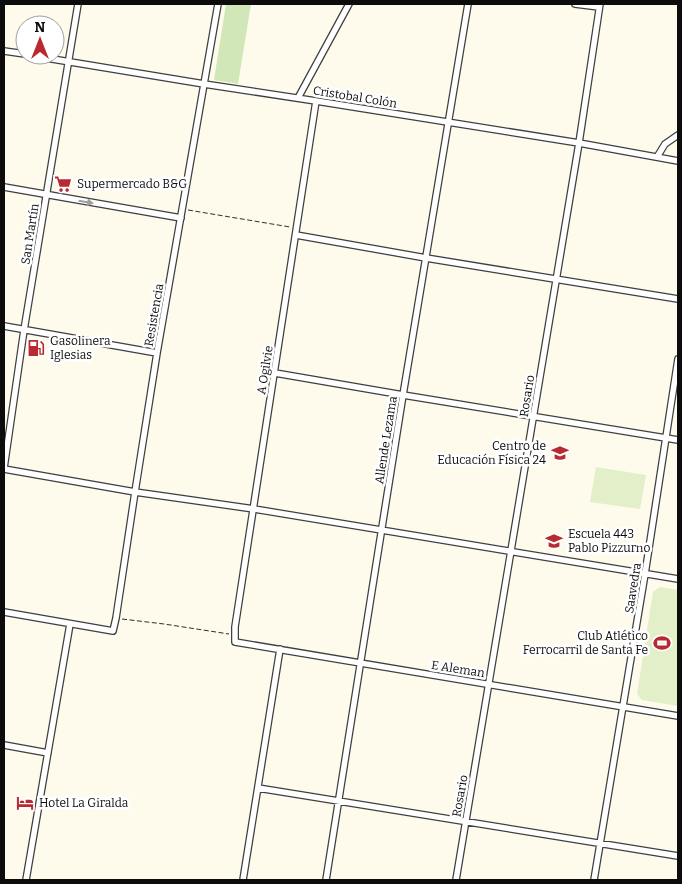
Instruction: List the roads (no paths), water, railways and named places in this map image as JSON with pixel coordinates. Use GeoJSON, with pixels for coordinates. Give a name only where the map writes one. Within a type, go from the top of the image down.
{"type":"FeatureCollection","features":[{"type":"Feature","properties":{"kind":"street","name":"San Martín"},"geometry":{"type":"LineString","coordinates":[[4,469],[24,330],[78,4]]}},
{"type":"Feature","properties":{"kind":"street","name":"Resistencia"},"geometry":{"type":"LineString","coordinates":[[70,624],[113,631],[182,209],[218,4]]}},
{"type":"Feature","properties":{"kind":"street"},"geometry":{"type":"LineString","coordinates":[[298,98],[348,4]]}},
{"type":"Feature","properties":{"kind":"street","name":"Allende Lezama"},"geometry":{"type":"LineString","coordinates":[[326,880],[403,395],[468,4]]}},
{"type":"Feature","properties":{"kind":"street"},"geometry":{"type":"LineString","coordinates":[[575,4],[599,6]]}},
{"type":"Feature","properties":{"kind":"street","name":"Rosario"},"geometry":{"type":"LineString","coordinates":[[456,880],[579,144],[599,6]]}},
{"type":"Feature","properties":{"kind":"street","name":"Cristobal Colón"},"geometry":{"type":"LineString","coordinates":[[65,61],[448,122],[678,161]]}},
{"type":"Feature","properties":{"kind":"street","name":"A Ogilvie"},"geometry":{"type":"LineString","coordinates":[[235,638],[235,627],[316,101]]}},
{"type":"Feature","properties":{"kind":"street"},"geometry":{"type":"LineString","coordinates":[[657,158],[665,144],[678,135]]}},
{"type":"Feature","properties":{"kind":"street"},"geometry":{"type":"LineString","coordinates":[[4,187],[181,218]]}},
{"type":"Feature","properties":{"kind":"street"},"geometry":{"type":"LineString","coordinates":[[296,231],[426,258],[678,299]]}},
{"type":"Feature","properties":{"kind":"street"},"geometry":{"type":"LineString","coordinates":[[4,326],[158,353]]}},
{"type":"Feature","properties":{"kind":"street","name":"Saavedra"},"geometry":{"type":"LineString","coordinates":[[594,880],[624,707],[678,359]]}},
{"type":"Feature","properties":{"kind":"street"},"geometry":{"type":"LineString","coordinates":[[274,373],[678,440]]}},
{"type":"Feature","properties":{"kind":"street"},"geometry":{"type":"LineString","coordinates":[[4,469],[135,492],[254,509],[678,579]]}},
{"type":"Feature","properties":{"kind":"street"},"geometry":{"type":"LineString","coordinates":[[4,612],[70,624],[26,880]]}},
{"type":"Feature","properties":{"kind":"street","name":"E Aleman"},"geometry":{"type":"LineString","coordinates":[[235,638],[280,649],[678,716]]}},
{"type":"Feature","properties":{"kind":"street"},"geometry":{"type":"LineString","coordinates":[[243,880],[280,649]]}},
{"type":"Feature","properties":{"kind":"street"},"geometry":{"type":"LineString","coordinates":[[4,745],[48,753]]}},
{"type":"Feature","properties":{"kind":"street"},"geometry":{"type":"LineString","coordinates":[[258,788],[678,856]]}},
{"type":"Feature","properties":{"kind":"place","name":"Supermercado B&G"},"geometry":{"type":"Point","coordinates":[63,184]}},
{"type":"Feature","properties":{"kind":"place","name":"Gasolinera Iglesias"},"geometry":{"type":"Point","coordinates":[36,348]}},
{"type":"Feature","properties":{"kind":"place","name":"Centro de Educación Física 24"},"geometry":{"type":"Point","coordinates":[560,453]}},
{"type":"Feature","properties":{"kind":"place","name":"Escuela 443 Pablo Pizzurno"},"geometry":{"type":"Point","coordinates":[554,541]}},
{"type":"Feature","properties":{"kind":"place","name":"Club Atlético Ferrocarril de Santa Fe"},"geometry":{"type":"Point","coordinates":[662,643]}},
{"type":"Feature","properties":{"kind":"place","name":"Hotel La Giralda"},"geometry":{"type":"Point","coordinates":[25,803]}}]}
